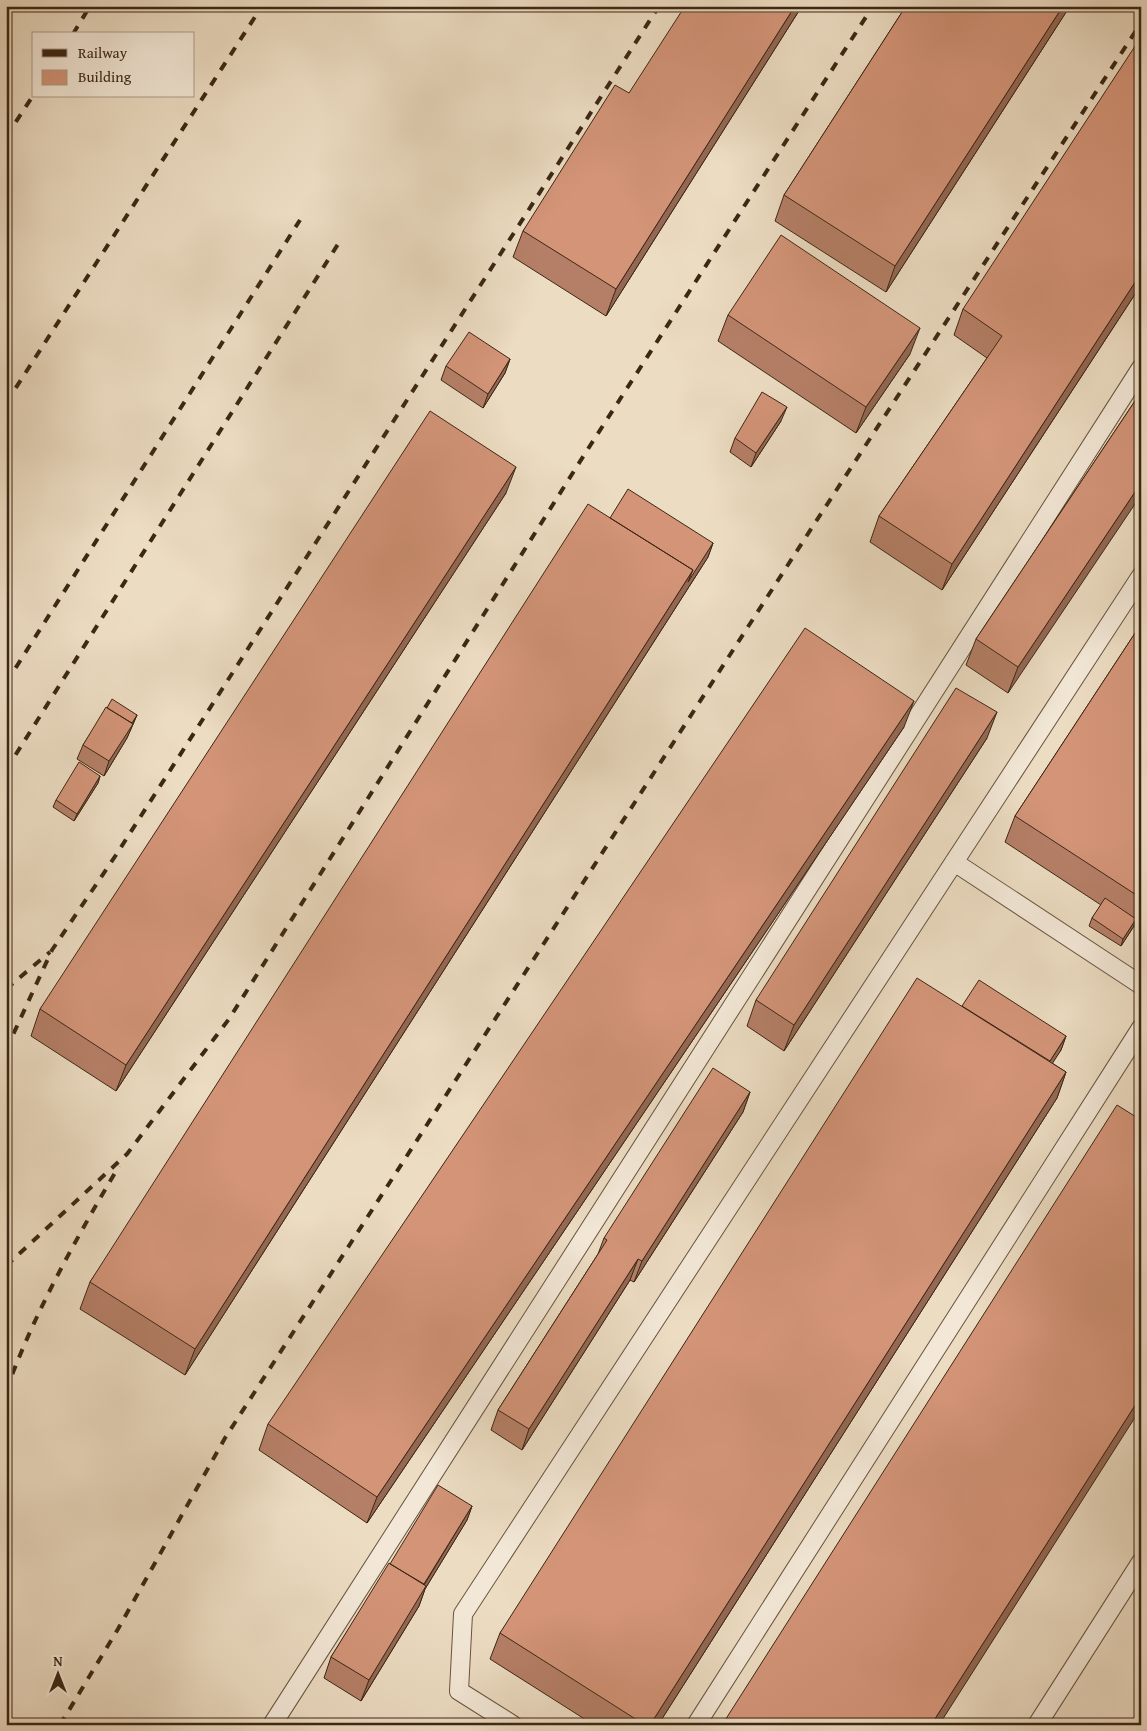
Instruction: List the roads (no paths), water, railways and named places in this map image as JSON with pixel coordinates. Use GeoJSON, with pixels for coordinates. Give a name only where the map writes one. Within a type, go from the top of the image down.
{"type":"FeatureCollection","features":[{"type":"Feature","properties":{"kind":"lane"},"geometry":{"type":"LineString","coordinates":[[272,1725],[1141,368]]}},
{"type":"Feature","properties":{"kind":"lane"},"geometry":{"type":"LineString","coordinates":[[513,1725],[460,1691],[463,1614],[1141,576]]}},
{"type":"Feature","properties":{"kind":"lane"},"geometry":{"type":"LineString","coordinates":[[954,862],[1141,985]]}},
{"type":"Feature","properties":{"kind":"lane"},"geometry":{"type":"LineString","coordinates":[[696,1725],[1141,1028]]}},
{"type":"Feature","properties":{"kind":"lane"},"geometry":{"type":"LineString","coordinates":[[1037,1725],[1141,1562]]}},
{"type":"Feature","properties":{"kind":"railway"},"geometry":{"type":"LineString","coordinates":[[74,32],[90,6]]}},
{"type":"Feature","properties":{"kind":"railway"},"geometry":{"type":"LineString","coordinates":[[6,403],[262,6]]}},
{"type":"Feature","properties":{"kind":"railway"},"geometry":{"type":"LineString","coordinates":[[6,1050],[52,950],[116,855],[659,6]]}},
{"type":"Feature","properties":{"kind":"railway"},"geometry":{"type":"LineString","coordinates":[[6,1266],[127,1154],[229,1019],[586,452],[873,6]]}},
{"type":"Feature","properties":{"kind":"railway"},"geometry":{"type":"LineString","coordinates":[[60,1725],[118,1629],[225,1438],[813,526],[1141,23]]}},
{"type":"Feature","properties":{"kind":"railway"},"geometry":{"type":"LineString","coordinates":[[6,137],[32,97]]}},
{"type":"Feature","properties":{"kind":"railway"},"geometry":{"type":"LineString","coordinates":[[6,683],[300,220]]}},
{"type":"Feature","properties":{"kind":"railway"},"geometry":{"type":"LineString","coordinates":[[6,770],[340,241]]}},
{"type":"Feature","properties":{"kind":"railway"},"geometry":{"type":"LineString","coordinates":[[6,989],[50,952]]}},
{"type":"Feature","properties":{"kind":"railway"},"geometry":{"type":"LineString","coordinates":[[6,1391],[17,1361],[43,1304],[72,1248],[119,1166]]}}]}
